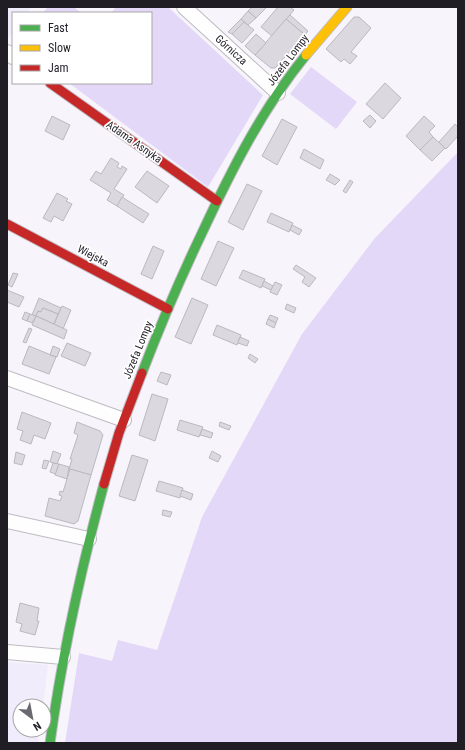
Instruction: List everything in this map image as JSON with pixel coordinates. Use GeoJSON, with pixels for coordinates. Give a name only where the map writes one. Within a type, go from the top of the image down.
{"type":"FeatureCollection","features":[{"type":"Feature","properties":{"kind":"street","name":"Górnicza"},"geometry":{"type":"LineString","coordinates":[[184,7],[278,93]]}},
{"type":"Feature","properties":{"kind":"street","name":"Józefa Lompy"},"geometry":{"type":"LineString","coordinates":[[50,743],[62,657],[75,594],[111,458],[137,384],[168,309],[217,201],[257,125],[311,48],[347,7]]}},
{"type":"Feature","properties":{"kind":"street","name":"Adama Asnyka"},"geometry":{"type":"LineString","coordinates":[[51,84],[217,201]]}},
{"type":"Feature","properties":{"kind":"street","name":"Wiejska"},"geometry":{"type":"LineString","coordinates":[[7,224],[168,309]]}},
{"type":"Feature","properties":{"kind":"street"},"geometry":{"type":"LineString","coordinates":[[7,378],[124,420]]}},
{"type":"Feature","properties":{"kind":"street"},"geometry":{"type":"LineString","coordinates":[[7,520],[89,539]]}},
{"type":"Feature","properties":{"kind":"street"},"geometry":{"type":"LineString","coordinates":[[7,652],[62,657]]}},
{"type":"Feature","properties":{"kind":"shaded area"},"geometry":{"type":"Polygon","coordinates":[[[7,7],[31,7],[28,12],[12,12],[12,33],[7,40],[7,7]]]}},
{"type":"Feature","properties":{"kind":"shaded area"},"geometry":{"type":"Polygon","coordinates":[[[48,7],[74,7],[80,12],[44,12],[48,7]]]}},
{"type":"Feature","properties":{"kind":"shaded area"},"geometry":{"type":"Polygon","coordinates":[[[116,7],[168,7],[263,95],[208,187],[70,84],[152,84],[152,12],[112,12],[116,7]]]}},
{"type":"Feature","properties":{"kind":"shaded area"},"geometry":{"type":"Polygon","coordinates":[[[311,67],[357,102],[336,129],[290,94],[311,67]]]}},
{"type":"Feature","properties":{"kind":"shaded area"},"geometry":{"type":"Polygon","coordinates":[[[458,152],[458,743],[65,743],[79,653],[112,661],[118,640],[157,650],[202,517],[302,334],[375,238],[458,152]]]}},
{"type":"Feature","properties":{"kind":"shaded area"},"geometry":{"type":"Polygon","coordinates":[[[7,662],[48,665],[44,698],[12,698],[12,738],[39,738],[38,743],[7,743],[7,662]]]}},
{"type":"Feature","properties":{"kind":"building"},"geometry":{"type":"Polygon","coordinates":[[[252,7],[267,7],[256,18],[248,11],[252,7]]]}},
{"type":"Feature","properties":{"kind":"building"},"geometry":{"type":"Polygon","coordinates":[[[278,7],[290,7],[294,10],[272,36],[261,27],[278,7]]]}},
{"type":"Feature","properties":{"kind":"building"},"geometry":{"type":"Polygon","coordinates":[[[248,11],[256,18],[248,25],[241,19],[248,11]]]}},
{"type":"Feature","properties":{"kind":"building"},"geometry":{"type":"Polygon","coordinates":[[[290,15],[308,31],[305,35],[286,19],[290,15]]]}},
{"type":"Feature","properties":{"kind":"building"},"geometry":{"type":"Polygon","coordinates":[[[354,17],[359,17],[371,28],[351,52],[357,56],[350,64],[344,59],[341,62],[326,49],[354,17]]]}},
{"type":"Feature","properties":{"kind":"building"},"geometry":{"type":"Polygon","coordinates":[[[241,19],[244,22],[232,34],[228,32],[241,19]]]}},
{"type":"Feature","properties":{"kind":"building"},"geometry":{"type":"Polygon","coordinates":[[[286,19],[305,35],[275,68],[271,68],[255,55],[286,19]]]}},
{"type":"Feature","properties":{"kind":"building"},"geometry":{"type":"Polygon","coordinates":[[[244,22],[254,30],[242,43],[232,34],[244,22]]]}},
{"type":"Feature","properties":{"kind":"building"},"geometry":{"type":"Polygon","coordinates":[[[256,34],[266,43],[255,55],[245,46],[256,34]]]}},
{"type":"Feature","properties":{"kind":"building"},"geometry":{"type":"Polygon","coordinates":[[[385,83],[401,98],[383,119],[366,104],[385,83]]]}},
{"type":"Feature","properties":{"kind":"building"},"geometry":{"type":"Polygon","coordinates":[[[370,115],[376,121],[370,128],[363,121],[370,115]]]}},
{"type":"Feature","properties":{"kind":"building"},"geometry":{"type":"Polygon","coordinates":[[[52,116],[70,125],[63,140],[45,131],[52,116]]]}},
{"type":"Feature","properties":{"kind":"building"},"geometry":{"type":"Polygon","coordinates":[[[424,116],[435,126],[429,132],[433,137],[420,150],[406,136],[424,116]]]}},
{"type":"Feature","properties":{"kind":"building"},"geometry":{"type":"Polygon","coordinates":[[[282,119],[297,127],[277,165],[262,156],[282,119]]]}},
{"type":"Feature","properties":{"kind":"building"},"geometry":{"type":"Polygon","coordinates":[[[455,124],[458,127],[458,136],[446,149],[439,142],[455,124]]]}},
{"type":"Feature","properties":{"kind":"building"},"geometry":{"type":"Polygon","coordinates":[[[433,137],[445,148],[432,161],[420,150],[433,137]]]}},
{"type":"Feature","properties":{"kind":"building"},"geometry":{"type":"Polygon","coordinates":[[[304,149],[324,160],[320,169],[300,158],[304,149]]]}},
{"type":"Feature","properties":{"kind":"building"},"geometry":{"type":"Polygon","coordinates":[[[111,158],[119,163],[117,167],[121,169],[122,166],[127,169],[114,189],[124,195],[117,206],[107,200],[111,193],[90,180],[96,171],[101,174],[111,158]]]}},
{"type":"Feature","properties":{"kind":"building"},"geometry":{"type":"Polygon","coordinates":[[[147,171],[169,186],[157,203],[135,187],[147,171]]]}},
{"type":"Feature","properties":{"kind":"building"},"geometry":{"type":"Polygon","coordinates":[[[330,174],[340,180],[335,185],[326,180],[330,174]]]}},
{"type":"Feature","properties":{"kind":"building"},"geometry":{"type":"Polygon","coordinates":[[[350,180],[353,182],[346,193],[343,191],[350,180]]]}},
{"type":"Feature","properties":{"kind":"building"},"geometry":{"type":"Polygon","coordinates":[[[247,184],[262,191],[243,230],[228,222],[247,184]]]}},
{"type":"Feature","properties":{"kind":"building"},"geometry":{"type":"Polygon","coordinates":[[[57,193],[68,199],[66,201],[72,204],[63,221],[54,216],[51,222],[43,218],[57,193]]]}},
{"type":"Feature","properties":{"kind":"building"},"geometry":{"type":"Polygon","coordinates":[[[122,197],[149,214],[143,223],[117,206],[122,197]]]}},
{"type":"Feature","properties":{"kind":"building"},"geometry":{"type":"Polygon","coordinates":[[[271,213],[293,223],[289,232],[267,222],[271,213]]]}},
{"type":"Feature","properties":{"kind":"building"},"geometry":{"type":"Polygon","coordinates":[[[292,225],[302,230],[299,235],[290,230],[292,225]]]}},
{"type":"Feature","properties":{"kind":"building"},"geometry":{"type":"Polygon","coordinates":[[[218,241],[234,248],[216,286],[201,279],[218,241]]]}},
{"type":"Feature","properties":{"kind":"building"},"geometry":{"type":"Polygon","coordinates":[[[153,246],[164,251],[152,279],[141,274],[153,246]]]}},
{"type":"Feature","properties":{"kind":"building"},"geometry":{"type":"Polygon","coordinates":[[[296,265],[316,278],[309,287],[302,282],[305,277],[293,269],[296,265]]]}},
{"type":"Feature","properties":{"kind":"building"},"geometry":{"type":"Polygon","coordinates":[[[243,270],[265,279],[261,288],[239,278],[243,270]]]}},
{"type":"Feature","properties":{"kind":"building"},"geometry":{"type":"Polygon","coordinates":[[[13,273],[18,274],[12,287],[8,285],[13,273]]]}},
{"type":"Feature","properties":{"kind":"building"},"geometry":{"type":"Polygon","coordinates":[[[264,281],[273,286],[271,290],[262,286],[264,281]]]}},
{"type":"Feature","properties":{"kind":"building"},"geometry":{"type":"Polygon","coordinates":[[[275,282],[282,285],[277,295],[270,292],[275,282]]]}},
{"type":"Feature","properties":{"kind":"building"},"geometry":{"type":"Polygon","coordinates":[[[7,290],[24,297],[19,307],[7,302],[7,290]]]}},
{"type":"Feature","properties":{"kind":"building"},"geometry":{"type":"Polygon","coordinates":[[[39,298],[61,308],[58,314],[43,308],[41,312],[38,311],[36,316],[32,315],[39,298]]]}},
{"type":"Feature","properties":{"kind":"building"},"geometry":{"type":"Polygon","coordinates":[[[192,298],[208,305],[191,344],[175,337],[192,298]]]}},
{"type":"Feature","properties":{"kind":"building"},"geometry":{"type":"Polygon","coordinates":[[[287,304],[296,308],[294,313],[285,309],[287,304]]]}},
{"type":"Feature","properties":{"kind":"building"},"geometry":{"type":"Polygon","coordinates":[[[62,306],[71,310],[63,329],[54,324],[62,306]]]}},
{"type":"Feature","properties":{"kind":"building"},"geometry":{"type":"Polygon","coordinates":[[[43,308],[58,314],[54,324],[36,316],[38,311],[41,312],[43,308]]]}},
{"type":"Feature","properties":{"kind":"building"},"geometry":{"type":"Polygon","coordinates":[[[25,312],[30,314],[27,321],[22,319],[25,312]]]}},
{"type":"Feature","properties":{"kind":"building"},"geometry":{"type":"Polygon","coordinates":[[[30,314],[36,316],[32,323],[27,321],[30,314]]]}},
{"type":"Feature","properties":{"kind":"building"},"geometry":{"type":"Polygon","coordinates":[[[270,315],[278,318],[276,323],[268,319],[270,315]]]}},
{"type":"Feature","properties":{"kind":"building"},"geometry":{"type":"Polygon","coordinates":[[[36,316],[67,330],[64,339],[32,325],[36,316]]]}},
{"type":"Feature","properties":{"kind":"building"},"geometry":{"type":"Polygon","coordinates":[[[268,319],[276,323],[274,328],[266,324],[268,319]]]}},
{"type":"Feature","properties":{"kind":"building"},"geometry":{"type":"Polygon","coordinates":[[[217,325],[241,335],[237,345],[213,335],[217,325]]]}},
{"type":"Feature","properties":{"kind":"building"},"geometry":{"type":"Polygon","coordinates":[[[29,328],[32,329],[26,343],[23,342],[29,328]]]}},
{"type":"Feature","properties":{"kind":"building"},"geometry":{"type":"Polygon","coordinates":[[[240,337],[249,341],[247,346],[238,343],[240,337]]]}},
{"type":"Feature","properties":{"kind":"building"},"geometry":{"type":"Polygon","coordinates":[[[67,343],[91,353],[85,366],[61,356],[67,343]]]}},
{"type":"Feature","properties":{"kind":"building"},"geometry":{"type":"Polygon","coordinates":[[[29,346],[56,357],[49,374],[22,364],[29,346]]]}},
{"type":"Feature","properties":{"kind":"building"},"geometry":{"type":"Polygon","coordinates":[[[53,346],[60,349],[57,357],[50,355],[53,346]]]}},
{"type":"Feature","properties":{"kind":"building"},"geometry":{"type":"Polygon","coordinates":[[[250,354],[258,359],[255,363],[248,358],[250,354]]]}},
{"type":"Feature","properties":{"kind":"building"},"geometry":{"type":"Polygon","coordinates":[[[161,372],[171,375],[167,385],[157,381],[161,372]]]}},
{"type":"Feature","properties":{"kind":"building"},"geometry":{"type":"Polygon","coordinates":[[[152,394],[168,399],[155,441],[139,435],[152,394]]]}},
{"type":"Feature","properties":{"kind":"building"},"geometry":{"type":"Polygon","coordinates":[[[22,412],[51,423],[45,439],[34,435],[31,444],[20,440],[23,431],[17,429],[22,412]]]}},
{"type":"Feature","properties":{"kind":"building"},"geometry":{"type":"Polygon","coordinates":[[[180,420],[203,427],[199,437],[177,430],[180,420]]]}},
{"type":"Feature","properties":{"kind":"building"},"geometry":{"type":"Polygon","coordinates":[[[77,422],[100,431],[103,435],[91,475],[69,469],[72,459],[70,459],[78,435],[74,433],[77,422]]]}},
{"type":"Feature","properties":{"kind":"building"},"geometry":{"type":"Polygon","coordinates":[[[220,422],[231,426],[229,430],[219,426],[220,422]]]}},
{"type":"Feature","properties":{"kind":"building"},"geometry":{"type":"Polygon","coordinates":[[[202,429],[213,433],[211,438],[200,435],[202,429]]]}},
{"type":"Feature","properties":{"kind":"building"},"geometry":{"type":"Polygon","coordinates":[[[53,451],[61,454],[57,464],[50,462],[53,451]]]}},
{"type":"Feature","properties":{"kind":"building"},"geometry":{"type":"Polygon","coordinates":[[[212,451],[221,456],[218,462],[209,458],[212,451]]]}},
{"type":"Feature","properties":{"kind":"building"},"geometry":{"type":"Polygon","coordinates":[[[16,452],[25,455],[22,465],[14,463],[16,452]]]}},
{"type":"Feature","properties":{"kind":"building"},"geometry":{"type":"Polygon","coordinates":[[[132,455],[148,460],[135,501],[119,496],[132,455]]]}},
{"type":"Feature","properties":{"kind":"building"},"geometry":{"type":"Polygon","coordinates":[[[44,460],[49,461],[46,469],[42,468],[44,460]]]}},
{"type":"Feature","properties":{"kind":"building"},"geometry":{"type":"Polygon","coordinates":[[[53,463],[59,464],[56,474],[50,472],[53,463]]]}},
{"type":"Feature","properties":{"kind":"building"},"geometry":{"type":"Polygon","coordinates":[[[59,464],[69,467],[67,479],[55,475],[59,464]]]}},
{"type":"Feature","properties":{"kind":"building"},"geometry":{"type":"Polygon","coordinates":[[[70,469],[91,475],[78,521],[74,524],[45,516],[49,498],[60,501],[62,496],[59,495],[60,491],[63,492],[70,469]]]}},
{"type":"Feature","properties":{"kind":"building"},"geometry":{"type":"Polygon","coordinates":[[[159,481],[183,488],[180,498],[156,491],[159,481]]]}},
{"type":"Feature","properties":{"kind":"building"},"geometry":{"type":"Polygon","coordinates":[[[182,490],[193,494],[191,500],[180,496],[182,490]]]}},
{"type":"Feature","properties":{"kind":"building"},"geometry":{"type":"Polygon","coordinates":[[[163,510],[172,512],[170,517],[162,515],[163,510]]]}},
{"type":"Feature","properties":{"kind":"building"},"geometry":{"type":"Polygon","coordinates":[[[20,603],[39,608],[37,621],[39,621],[35,635],[20,631],[22,624],[16,622],[20,603]]]}},
{"type":"Feature","properties":{"kind":"traffic: fast"},"geometry":{"type":"LineString","coordinates":[[142,373],[186,268],[236,164],[275,97],[306,55]]}},
{"type":"Feature","properties":{"kind":"traffic: fast"},"geometry":{"type":"LineString","coordinates":[[50,743],[60,677],[73,612],[104,484]]}},
{"type":"Feature","properties":{"kind":"traffic: slow"},"geometry":{"type":"LineString","coordinates":[[306,55],[347,7]]}},
{"type":"Feature","properties":{"kind":"traffic: jam"},"geometry":{"type":"LineString","coordinates":[[51,84],[217,201]]}},
{"type":"Feature","properties":{"kind":"traffic: jam"},"geometry":{"type":"LineString","coordinates":[[7,224],[168,309]]}},
{"type":"Feature","properties":{"kind":"traffic: jam"},"geometry":{"type":"LineString","coordinates":[[104,484],[119,433],[142,373]]}}]}
